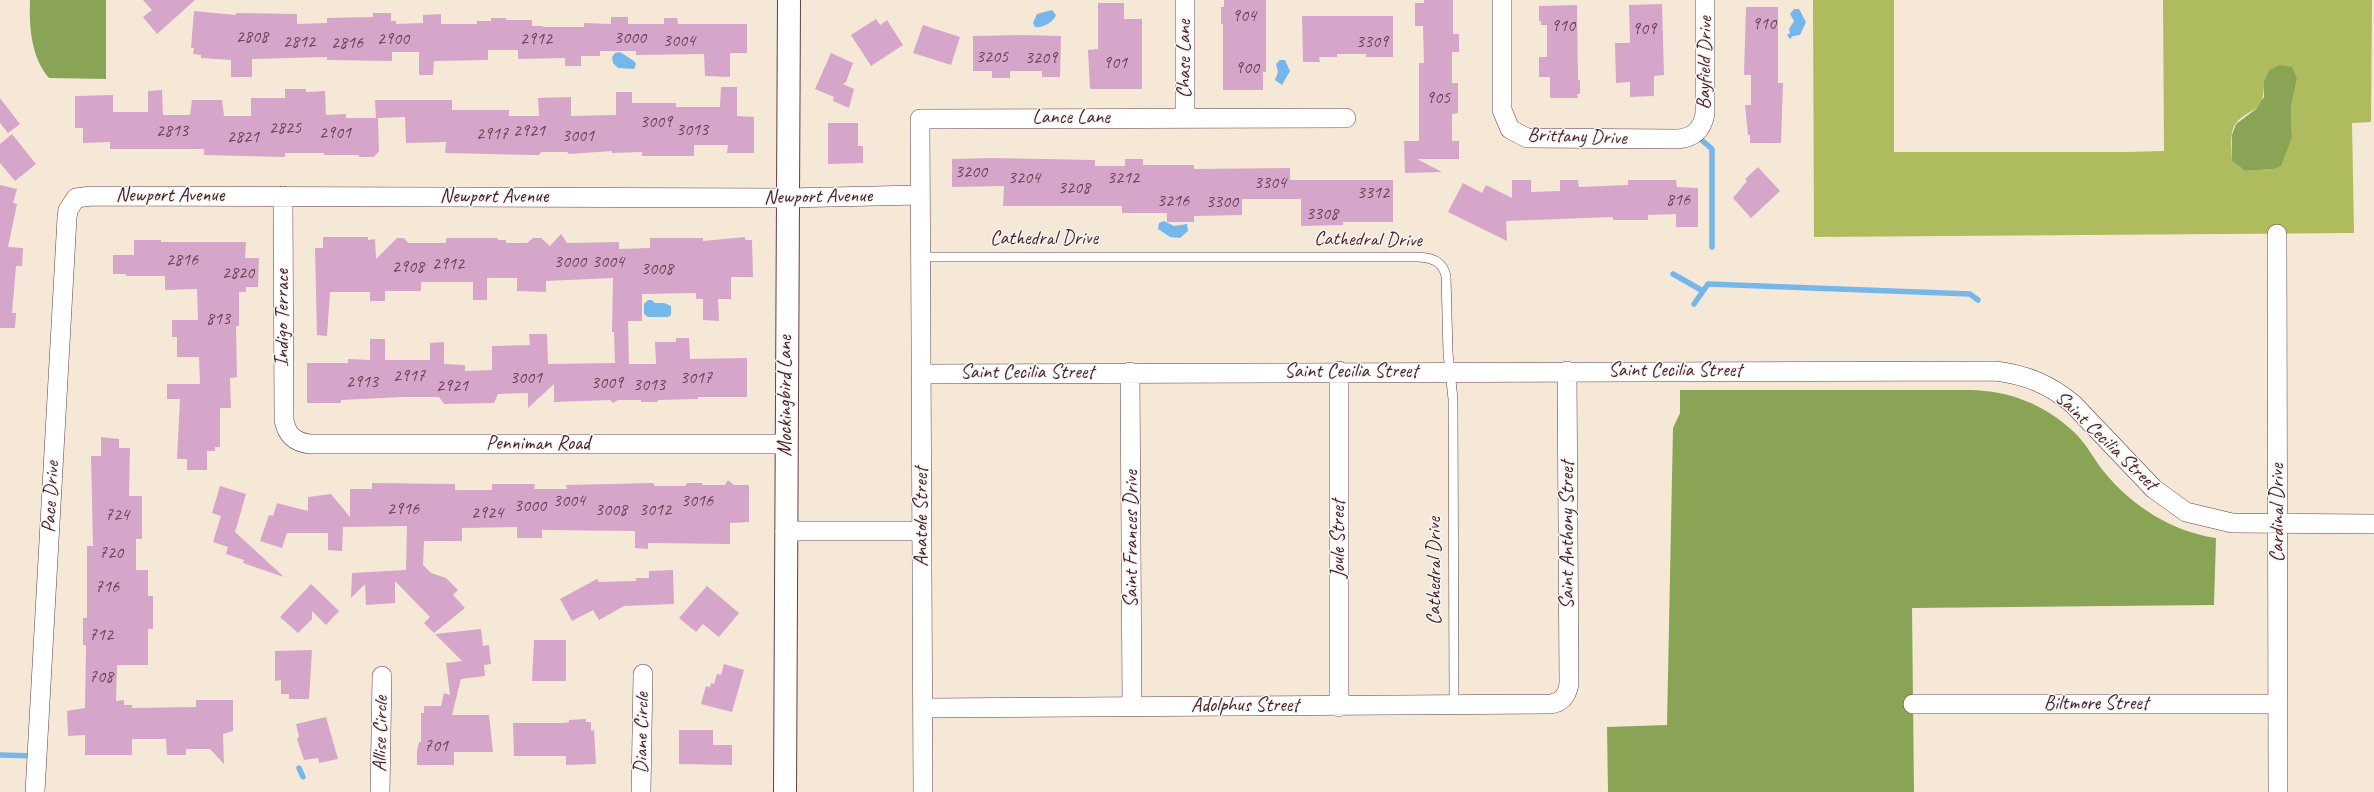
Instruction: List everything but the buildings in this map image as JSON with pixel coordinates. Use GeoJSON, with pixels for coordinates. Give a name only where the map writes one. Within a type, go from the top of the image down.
{"type":"FeatureCollection","features":[{"type":"Feature","properties":{"kind":"street","name":"Mockingbird Lane"},"geometry":{"type":"LineString","coordinates":[[785,792],[785,444],[789,0]]}},
{"type":"Feature","properties":{"kind":"street","name":"Chase Lane"},"geometry":{"type":"LineString","coordinates":[[1185,0],[1185,117]]}},
{"type":"Feature","properties":{"kind":"street","name":"Brittany Drive"},"geometry":{"type":"LineString","coordinates":[[1502,0],[1502,110],[1506,124],[1514,133],[1532,139],[1677,139],[1690,136],[1702,126]]}},
{"type":"Feature","properties":{"kind":"street","name":"Bayfield Drive"},"geometry":{"type":"LineString","coordinates":[[1702,126],[1706,114],[1705,0]]}},
{"type":"Feature","properties":{"kind":"street","name":"Lance Lane"},"geometry":{"type":"LineString","coordinates":[[921,250],[919,195],[920,119],[1185,117],[1346,118]]}},
{"type":"Feature","properties":{"kind":"street","name":"Newport Avenue"},"geometry":{"type":"LineString","coordinates":[[71,203],[76,198],[91,196],[788,198],[919,195]]}},
{"type":"Feature","properties":{"kind":"street","name":"Indigo Terrace"},"geometry":{"type":"LineString","coordinates":[[283,196],[284,420],[287,432],[291,437]]}},
{"type":"Feature","properties":{"kind":"street","name":"Pace Drive"},"geometry":{"type":"LineString","coordinates":[[35,792],[67,218],[71,203]]}},
{"type":"Feature","properties":{"kind":"street","name":"Cardinal Drive"},"geometry":{"type":"LineString","coordinates":[[2276,234],[2278,792]]}},
{"type":"Feature","properties":{"kind":"street","name":"Anatole Street"},"geometry":{"type":"LineString","coordinates":[[921,250],[924,708],[923,792]]}},
{"type":"Feature","properties":{"kind":"street","name":"Saint Cecilia Street"},"geometry":{"type":"LineString","coordinates":[[922,374],[1339,371],[1977,370],[2013,373],[2044,383],[2063,396],[2154,489],[2176,506],[2196,515],[2220,522],[2278,524],[2374,524]]}},
{"type":"Feature","properties":{"kind":"street","name":"Joule Street"},"geometry":{"type":"LineString","coordinates":[[1339,371],[1339,706]]}},
{"type":"Feature","properties":{"kind":"street","name":"Saint Anthony Street"},"geometry":{"type":"LineString","coordinates":[[1564,698],[1568,684],[1567,371]]}},
{"type":"Feature","properties":{"kind":"street","name":"Saint Frances Drive"},"geometry":{"type":"LineString","coordinates":[[1130,372],[1132,706]]}},
{"type":"Feature","properties":{"kind":"street","name":"Penniman Road"},"geometry":{"type":"LineString","coordinates":[[291,437],[310,444],[785,444]]}},
{"type":"Feature","properties":{"kind":"street"},"geometry":{"type":"LineString","coordinates":[[785,531],[922,531]]}},
{"type":"Feature","properties":{"kind":"street","name":"Diane Circle"},"geometry":{"type":"LineString","coordinates":[[641,792],[643,674]]}},
{"type":"Feature","properties":{"kind":"street","name":"Allise Circle"},"geometry":{"type":"LineString","coordinates":[[380,792],[382,676]]}},
{"type":"Feature","properties":{"kind":"street","name":"Adolphus Street"},"geometry":{"type":"LineString","coordinates":[[924,708],[1551,704],[1564,698]]}},
{"type":"Feature","properties":{"kind":"street","name":"Biltmore Street"},"geometry":{"type":"LineString","coordinates":[[1913,704],[2278,704]]}},
{"type":"Feature","properties":{"kind":"lane","name":"Cathedral Drive"},"geometry":{"type":"LineString","coordinates":[[921,250],[1427,257],[1440,263],[1446,276],[1450,372],[1453,399],[1454,705]]}},
{"type":"Feature","properties":{"kind":"green space"},"geometry":{"type":"Polygon","coordinates":[[[30,0],[106,0],[106,79],[49,78],[38,61],[32,41],[30,0]]]}},
{"type":"Feature","properties":{"kind":"green space"},"geometry":{"type":"Polygon","coordinates":[[[1813,0],[1894,0],[1894,152],[2128,152],[2164,151],[2163,0],[2372,0],[2371,122],[2352,123],[2354,233],[1814,237],[1813,0]],[[2297,79],[2264,82],[2262,100],[2259,105],[2242,117],[2236,123],[2232,131],[2232,161],[2245,171],[2273,169],[2292,137],[2291,108],[2297,79]]]}},
{"type":"Feature","properties":{"kind":"green space"},"geometry":{"type":"Polygon","coordinates":[[[2280,65],[2292,67],[2297,79],[2291,108],[2292,137],[2281,166],[2273,169],[2245,171],[2232,161],[2232,135],[2236,124],[2256,109],[2264,97],[2264,82],[2269,70],[2280,65]]]}},
{"type":"Feature","properties":{"kind":"green space"},"geometry":{"type":"Polygon","coordinates":[[[1680,390],[1970,390],[1999,393],[2026,401],[2063,422],[2083,442],[2097,463],[2116,485],[2154,516],[2184,530],[2216,538],[2214,605],[1912,608],[1914,792],[1608,792],[1607,727],[1667,725],[1673,428],[1680,413],[1680,390]]]}},
{"type":"Feature","properties":{"kind":"water"},"geometry":{"type":"Polygon","coordinates":[[[1794,9],[1799,9],[1806,22],[1800,35],[1793,36],[1790,39],[1787,35],[1790,33],[1789,29],[1794,21],[1790,14],[1794,9]]]}},
{"type":"Feature","properties":{"kind":"water"},"geometry":{"type":"Polygon","coordinates":[[[1052,10],[1056,15],[1053,20],[1044,26],[1035,27],[1033,23],[1037,14],[1052,10]]]}},
{"type":"Feature","properties":{"kind":"water"},"geometry":{"type":"Polygon","coordinates":[[[620,52],[634,61],[636,64],[634,69],[618,68],[613,63],[612,57],[615,53],[620,52]]]}},
{"type":"Feature","properties":{"kind":"water"},"geometry":{"type":"Polygon","coordinates":[[[1280,60],[1285,60],[1290,71],[1282,85],[1275,80],[1278,72],[1276,64],[1280,60]]]}},
{"type":"Feature","properties":{"kind":"water"},"geometry":{"type":"Polygon","coordinates":[[[1164,221],[1174,226],[1187,224],[1188,231],[1180,238],[1170,237],[1158,229],[1159,223],[1164,221]]]}},
{"type":"Feature","properties":{"kind":"water"},"geometry":{"type":"Polygon","coordinates":[[[648,300],[652,300],[655,303],[665,303],[671,306],[671,315],[668,317],[648,317],[644,314],[644,304],[648,300]]]}},
{"type":"Feature","properties":{"kind":"waterway"},"geometry":{"type":"LineString","coordinates":[[1697,136],[1712,149],[1712,247]]}},
{"type":"Feature","properties":{"kind":"waterway"},"geometry":{"type":"LineString","coordinates":[[1673,274],[1703,291]]}},
{"type":"Feature","properties":{"kind":"waterway"},"geometry":{"type":"LineString","coordinates":[[1694,304],[1708,284],[1970,294],[1978,300]]}},
{"type":"Feature","properties":{"kind":"waterway"},"geometry":{"type":"LineString","coordinates":[[0,755],[35,756]]}},
{"type":"Feature","properties":{"kind":"waterway"},"geometry":{"type":"LineString","coordinates":[[299,768],[303,777]]}}]}
